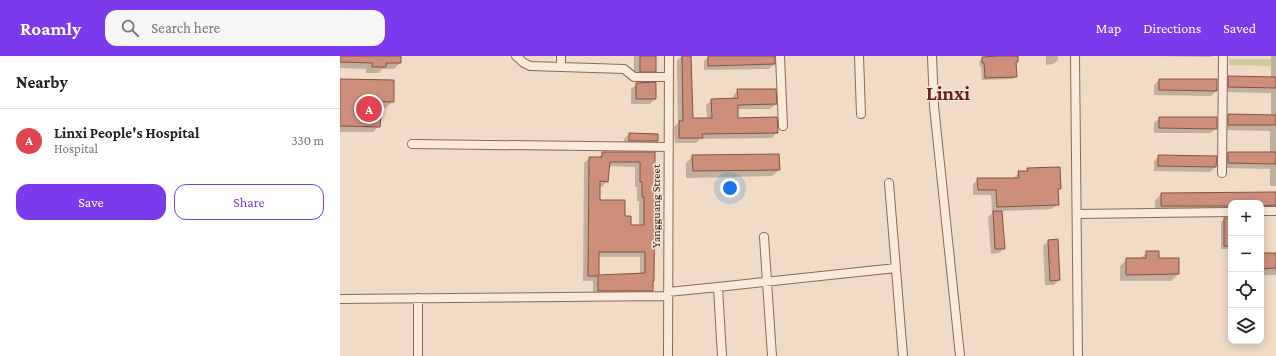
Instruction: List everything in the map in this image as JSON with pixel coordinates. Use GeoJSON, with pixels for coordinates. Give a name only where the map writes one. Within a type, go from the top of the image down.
{"type":"FeatureCollection","features":[{"type":"Feature","properties":{"kind":"street"},"geometry":{"type":"LineString","coordinates":[[516,56],[530,66],[624,69],[634,77],[669,77]]}},
{"type":"Feature","properties":{"kind":"street"},"geometry":{"type":"LineString","coordinates":[[561,56],[561,67]]}},
{"type":"Feature","properties":{"kind":"street","name":"Yangguang Street"},"geometry":{"type":"LineString","coordinates":[[668,356],[669,56]]}},
{"type":"Feature","properties":{"kind":"street"},"geometry":{"type":"LineString","coordinates":[[780,56],[783,126]]}},
{"type":"Feature","properties":{"kind":"street"},"geometry":{"type":"LineString","coordinates":[[859,56],[861,114]]}},
{"type":"Feature","properties":{"kind":"street"},"geometry":{"type":"LineString","coordinates":[[932,56],[934,106],[960,356]]}},
{"type":"Feature","properties":{"kind":"street"},"geometry":{"type":"LineString","coordinates":[[1075,56],[1078,356]]}},
{"type":"Feature","properties":{"kind":"street"},"geometry":{"type":"LineString","coordinates":[[1222,173],[1223,56]]}},
{"type":"Feature","properties":{"kind":"street"},"geometry":{"type":"LineString","coordinates":[[412,144],[669,147]]}},
{"type":"Feature","properties":{"kind":"street"},"geometry":{"type":"LineString","coordinates":[[889,183],[903,356]]}},
{"type":"Feature","properties":{"kind":"street"},"geometry":{"type":"LineString","coordinates":[[1264,212],[1276,211]]}},
{"type":"Feature","properties":{"kind":"street"},"geometry":{"type":"LineString","coordinates":[[1077,214],[1228,212]]}},
{"type":"Feature","properties":{"kind":"street"},"geometry":{"type":"LineString","coordinates":[[764,237],[772,356]]}},
{"type":"Feature","properties":{"kind":"street"},"geometry":{"type":"LineString","coordinates":[[340,299],[668,294],[718,287],[896,268]]}},
{"type":"Feature","properties":{"kind":"street"},"geometry":{"type":"LineString","coordinates":[[718,287],[722,356]]}},
{"type":"Feature","properties":{"kind":"street"},"geometry":{"type":"LineString","coordinates":[[418,298],[418,356]]}},
{"type":"Feature","properties":{"kind":"shaded area"},"geometry":{"type":"Polygon","coordinates":[[[1229,59],[1271,59],[1271,66],[1229,65],[1229,59]]]}},
{"type":"Feature","properties":{"kind":"building"},"geometry":{"type":"Polygon","coordinates":[[[340,56],[401,56],[401,63],[386,63],[386,67],[372,67],[372,63],[340,62],[340,56]]]}},
{"type":"Feature","properties":{"kind":"building"},"geometry":{"type":"Polygon","coordinates":[[[640,56],[656,56],[656,72],[640,72],[640,56]]]}},
{"type":"Feature","properties":{"kind":"building"},"geometry":{"type":"Polygon","coordinates":[[[682,56],[691,56],[693,118],[712,118],[711,99],[738,98],[737,89],[776,89],[777,104],[738,105],[738,118],[777,117],[778,133],[702,134],[703,138],[679,138],[679,121],[683,121],[682,56]]]}},
{"type":"Feature","properties":{"kind":"building"},"geometry":{"type":"Polygon","coordinates":[[[708,56],[775,56],[775,64],[708,66],[708,56]]]}},
{"type":"Feature","properties":{"kind":"building"},"geometry":{"type":"Polygon","coordinates":[[[1018,56],[1018,62],[1016,62],[1017,77],[985,78],[982,57],[1018,56]]]}},
{"type":"Feature","properties":{"kind":"building"},"geometry":{"type":"Polygon","coordinates":[[[1228,76],[1276,77],[1276,88],[1228,87],[1228,76]]]}},
{"type":"Feature","properties":{"kind":"building"},"geometry":{"type":"Polygon","coordinates":[[[340,79],[394,80],[394,102],[358,101],[358,114],[381,115],[380,127],[340,126],[340,79]]]}},
{"type":"Feature","properties":{"kind":"building"},"geometry":{"type":"Polygon","coordinates":[[[1159,79],[1217,79],[1217,91],[1159,90],[1159,79]]]}},
{"type":"Feature","properties":{"kind":"building"},"geometry":{"type":"Polygon","coordinates":[[[655,82],[656,99],[636,99],[636,83],[655,82]]]}},
{"type":"Feature","properties":{"kind":"building"},"geometry":{"type":"Polygon","coordinates":[[[1228,114],[1276,115],[1276,125],[1228,125],[1228,114]]]}},
{"type":"Feature","properties":{"kind":"building"},"geometry":{"type":"Polygon","coordinates":[[[1159,117],[1217,117],[1217,129],[1159,128],[1159,117]]]}},
{"type":"Feature","properties":{"kind":"building"},"geometry":{"type":"Polygon","coordinates":[[[629,133],[658,134],[658,141],[629,141],[629,133]]]}},
{"type":"Feature","properties":{"kind":"building"},"geometry":{"type":"Polygon","coordinates":[[[602,152],[655,152],[653,291],[598,291],[598,276],[588,276],[589,157],[602,157],[602,152]],[[610,162],[608,182],[600,181],[600,200],[625,200],[625,216],[631,216],[631,225],[644,225],[644,197],[642,197],[642,182],[640,182],[640,162],[610,162]],[[599,252],[599,275],[645,273],[645,252],[599,252]]]}},
{"type":"Feature","properties":{"kind":"building"},"geometry":{"type":"Polygon","coordinates":[[[1228,152],[1276,152],[1276,164],[1228,163],[1228,152]]]}},
{"type":"Feature","properties":{"kind":"building"},"geometry":{"type":"Polygon","coordinates":[[[779,154],[780,170],[693,171],[692,155],[779,154]]]}},
{"type":"Feature","properties":{"kind":"building"},"geometry":{"type":"Polygon","coordinates":[[[1158,155],[1217,156],[1216,167],[1158,166],[1158,155]]]}},
{"type":"Feature","properties":{"kind":"building"},"geometry":{"type":"Polygon","coordinates":[[[1060,167],[1061,189],[1058,189],[1059,205],[997,207],[996,190],[978,190],[977,178],[1019,178],[1018,171],[1028,171],[1027,168],[1060,167]]]}},
{"type":"Feature","properties":{"kind":"building"},"geometry":{"type":"Polygon","coordinates":[[[1276,192],[1276,205],[1264,206],[1264,200],[1228,200],[1228,206],[1161,206],[1161,193],[1276,192]]]}},
{"type":"Feature","properties":{"kind":"building"},"geometry":{"type":"Polygon","coordinates":[[[993,211],[1002,211],[1005,249],[995,249],[993,211]]]}},
{"type":"Feature","properties":{"kind":"building"},"geometry":{"type":"Polygon","coordinates":[[[1224,218],[1228,218],[1228,246],[1224,246],[1224,218]]]}},
{"type":"Feature","properties":{"kind":"building"},"geometry":{"type":"Polygon","coordinates":[[[1058,239],[1060,280],[1050,281],[1048,240],[1058,239]]]}},
{"type":"Feature","properties":{"kind":"building"},"geometry":{"type":"Polygon","coordinates":[[[1146,251],[1159,251],[1159,258],[1179,258],[1179,274],[1126,275],[1126,258],[1146,258],[1146,251]]]}},
{"type":"Feature","properties":{"kind":"building"},"geometry":{"type":"Polygon","coordinates":[[[1264,253],[1276,253],[1276,268],[1264,269],[1264,253]]]}},
{"type":"Feature","properties":{"kind":"place","name":"Linxi People's Hospital"},"geometry":{"type":"Point","coordinates":[369,109]}},
{"type":"Feature","properties":{"kind":"district","name":"Linxi"},"geometry":{"type":"Point","coordinates":[948,93]}}]}
